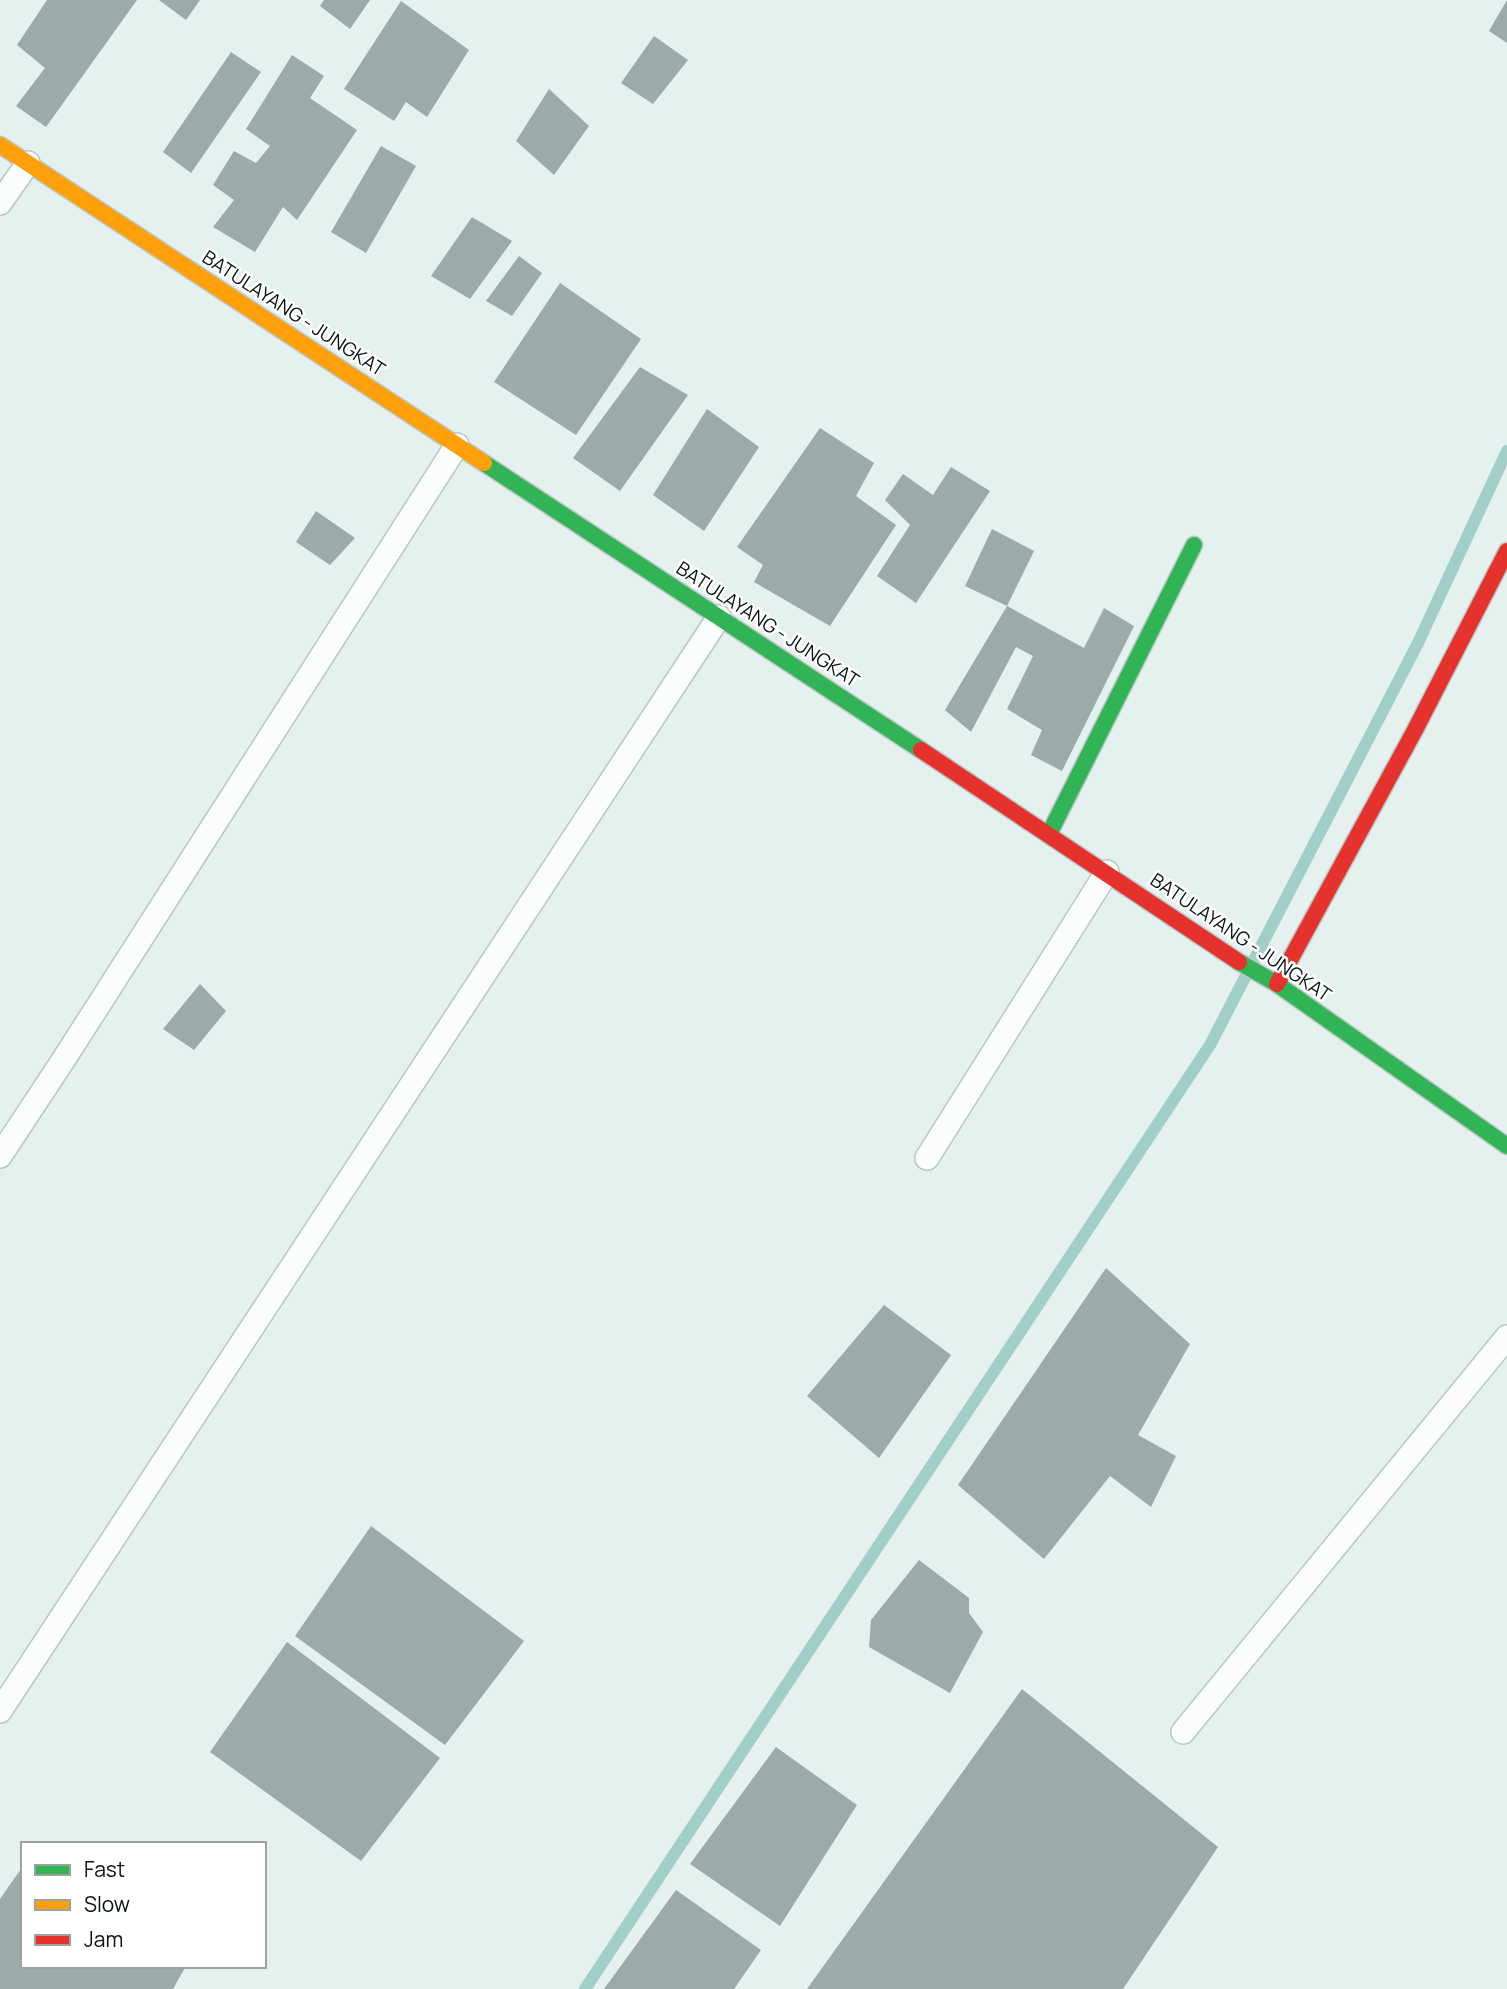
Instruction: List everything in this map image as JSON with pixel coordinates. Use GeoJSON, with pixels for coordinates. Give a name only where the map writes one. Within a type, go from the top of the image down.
{"type":"FeatureCollection","features":[{"type":"Feature","properties":{"kind":"main road","name":"BATULAYANG - JUNGKAT"},"geometry":{"type":"LineString","coordinates":[[0,145],[1049,834],[1227,955],[1277,984],[1507,1146]]}},
{"type":"Feature","properties":{"kind":"main road"},"geometry":{"type":"LineString","coordinates":[[1049,834],[1194,545]]}},
{"type":"Feature","properties":{"kind":"main road"},"geometry":{"type":"LineString","coordinates":[[1277,984],[1415,730],[1507,551]]}},
{"type":"Feature","properties":{"kind":"lane"},"geometry":{"type":"LineString","coordinates":[[0,203],[27,163]]}},
{"type":"Feature","properties":{"kind":"lane"},"geometry":{"type":"LineString","coordinates":[[0,1156],[457,445]]}},
{"type":"Feature","properties":{"kind":"lane"},"geometry":{"type":"LineString","coordinates":[[0,1712],[719,617]]}},
{"type":"Feature","properties":{"kind":"lane"},"geometry":{"type":"LineString","coordinates":[[927,1158],[1107,873]]}},
{"type":"Feature","properties":{"kind":"lane"},"geometry":{"type":"LineString","coordinates":[[1184,1732],[1507,1337]]}},
{"type":"Feature","properties":{"kind":"building"},"geometry":{"type":"Polygon","coordinates":[[[47,0],[137,0],[46,127],[16,106],[45,68],[17,45],[47,0]]]}},
{"type":"Feature","properties":{"kind":"building"},"geometry":{"type":"Polygon","coordinates":[[[159,0],[200,0],[186,20],[159,0]]]}},
{"type":"Feature","properties":{"kind":"building"},"geometry":{"type":"Polygon","coordinates":[[[324,0],[370,0],[350,29],[320,6],[324,0]]]}},
{"type":"Feature","properties":{"kind":"building"},"geometry":{"type":"Polygon","coordinates":[[[1507,0],[1507,43],[1489,31],[1507,0]]]}},
{"type":"Feature","properties":{"kind":"building"},"geometry":{"type":"Polygon","coordinates":[[[401,1],[469,50],[427,117],[406,102],[394,121],[344,89],[401,1]]]}},
{"type":"Feature","properties":{"kind":"building"},"geometry":{"type":"Polygon","coordinates":[[[654,36],[688,60],[653,104],[621,83],[654,36]]]}},
{"type":"Feature","properties":{"kind":"building"},"geometry":{"type":"Polygon","coordinates":[[[231,52],[261,72],[191,173],[163,152],[231,52]]]}},
{"type":"Feature","properties":{"kind":"building"},"geometry":{"type":"Polygon","coordinates":[[[292,55],[324,76],[310,98],[357,130],[297,220],[283,207],[255,252],[213,227],[234,200],[213,185],[234,151],[256,163],[270,146],[246,129],[292,55]]]}},
{"type":"Feature","properties":{"kind":"building"},"geometry":{"type":"Polygon","coordinates":[[[549,89],[589,126],[554,175],[516,141],[549,89]]]}},
{"type":"Feature","properties":{"kind":"building"},"geometry":{"type":"Polygon","coordinates":[[[381,146],[416,166],[366,253],[331,232],[381,146]]]}},
{"type":"Feature","properties":{"kind":"building"},"geometry":{"type":"Polygon","coordinates":[[[472,217],[512,241],[470,299],[431,276],[472,217]]]}},
{"type":"Feature","properties":{"kind":"building"},"geometry":{"type":"Polygon","coordinates":[[[519,256],[542,273],[512,316],[486,301],[519,256]]]}},
{"type":"Feature","properties":{"kind":"building"},"geometry":{"type":"Polygon","coordinates":[[[560,283],[641,339],[576,435],[494,382],[560,283]]]}},
{"type":"Feature","properties":{"kind":"building"},"geometry":{"type":"Polygon","coordinates":[[[640,367],[688,395],[620,491],[573,458],[640,367]]]}},
{"type":"Feature","properties":{"kind":"building"},"geometry":{"type":"Polygon","coordinates":[[[707,409],[759,447],[704,531],[653,495],[707,409]]]}},
{"type":"Feature","properties":{"kind":"building"},"geometry":{"type":"Polygon","coordinates":[[[820,428],[874,463],[856,496],[896,525],[830,626],[754,582],[763,565],[737,547],[820,428]]]}},
{"type":"Feature","properties":{"kind":"building"},"geometry":{"type":"Polygon","coordinates":[[[951,467],[990,491],[916,603],[877,576],[910,525],[885,500],[903,474],[933,495],[951,467]]]}},
{"type":"Feature","properties":{"kind":"building"},"geometry":{"type":"Polygon","coordinates":[[[316,511],[355,538],[330,565],[296,542],[316,511]]]}},
{"type":"Feature","properties":{"kind":"building"},"geometry":{"type":"Polygon","coordinates":[[[992,529],[1034,551],[1007,606],[965,586],[992,529]]]}},
{"type":"Feature","properties":{"kind":"building"},"geometry":{"type":"Polygon","coordinates":[[[1007,606],[1084,648],[1104,608],[1134,626],[1062,771],[1031,755],[1042,730],[1007,709],[1033,656],[1016,647],[971,732],[945,710],[1007,606]]]}},
{"type":"Feature","properties":{"kind":"building"},"geometry":{"type":"Polygon","coordinates":[[[200,984],[226,1011],[194,1050],[163,1029],[200,984]]]}},
{"type":"Feature","properties":{"kind":"building"},"geometry":{"type":"Polygon","coordinates":[[[1106,1268],[1190,1344],[1138,1435],[1176,1456],[1151,1507],[1110,1476],[1044,1559],[958,1485],[1106,1268]]]}},
{"type":"Feature","properties":{"kind":"building"},"geometry":{"type":"Polygon","coordinates":[[[884,1305],[951,1355],[879,1458],[807,1396],[884,1305]]]}},
{"type":"Feature","properties":{"kind":"building"},"geometry":{"type":"Polygon","coordinates":[[[371,1526],[524,1641],[445,1745],[295,1636],[371,1526]]]}},
{"type":"Feature","properties":{"kind":"building"},"geometry":{"type":"Polygon","coordinates":[[[919,1560],[969,1598],[969,1613],[983,1632],[950,1693],[869,1647],[871,1620],[919,1560]]]}},
{"type":"Feature","properties":{"kind":"building"},"geometry":{"type":"Polygon","coordinates":[[[287,1642],[440,1758],[361,1861],[210,1752],[287,1642]]]}},
{"type":"Feature","properties":{"kind":"building"},"geometry":{"type":"Polygon","coordinates":[[[1022,1689],[1218,1847],[1123,1989],[807,1989],[1022,1689]]]}},
{"type":"Feature","properties":{"kind":"building"},"geometry":{"type":"Polygon","coordinates":[[[776,1747],[857,1805],[780,1926],[690,1864],[776,1747]]]}},
{"type":"Feature","properties":{"kind":"building"},"geometry":{"type":"Polygon","coordinates":[[[21,1869],[21,1968],[185,1968],[173,1989],[0,1989],[0,1899],[21,1869]]]}},
{"type":"Feature","properties":{"kind":"building"},"geometry":{"type":"Polygon","coordinates":[[[676,1890],[761,1950],[734,1989],[604,1989],[676,1890]]]}},
{"type":"Feature","properties":{"kind":"waterway"},"geometry":{"type":"LineString","coordinates":[[585,1989],[1210,1045],[1418,643],[1507,451]]}},
{"type":"Feature","properties":{"kind":"traffic: fast"},"geometry":{"type":"LineString","coordinates":[[484,463],[921,750]]}},
{"type":"Feature","properties":{"kind":"traffic: fast"},"geometry":{"type":"LineString","coordinates":[[1049,834],[1194,545]]}},
{"type":"Feature","properties":{"kind":"traffic: fast"},"geometry":{"type":"LineString","coordinates":[[1239,962],[1277,984],[1507,1146]]}},
{"type":"Feature","properties":{"kind":"traffic: slow"},"geometry":{"type":"LineString","coordinates":[[0,145],[484,463]]}},
{"type":"Feature","properties":{"kind":"traffic: jam"},"geometry":{"type":"LineString","coordinates":[[1277,984],[1415,730],[1507,551]]}},
{"type":"Feature","properties":{"kind":"traffic: jam"},"geometry":{"type":"LineString","coordinates":[[921,750],[1239,962]]}}]}
